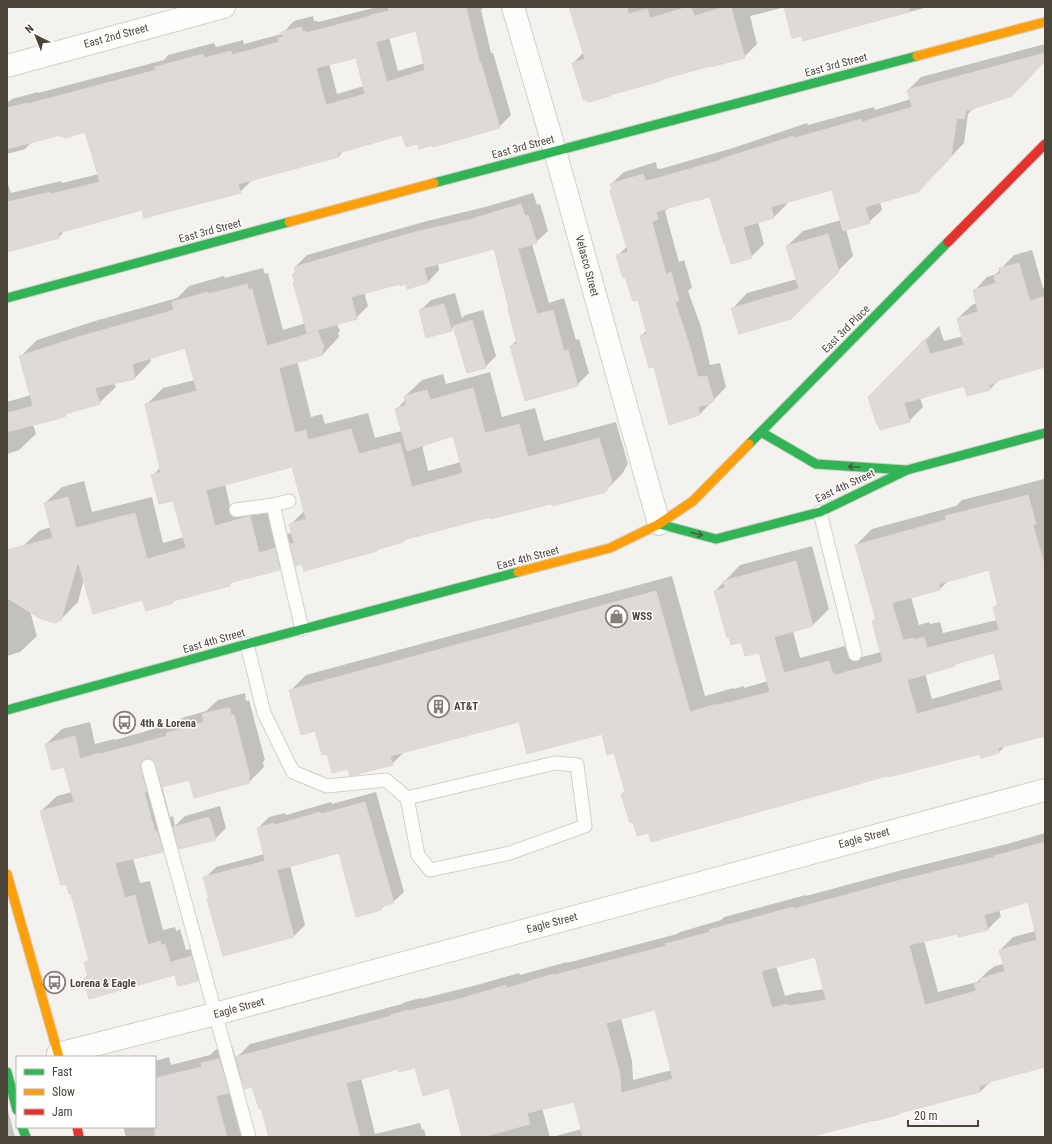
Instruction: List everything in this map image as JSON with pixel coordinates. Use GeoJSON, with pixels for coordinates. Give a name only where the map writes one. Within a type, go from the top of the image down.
{"type":"FeatureCollection","features":[{"type":"Feature","properties":{"kind":"main road","name":"East 3rd Street"},"geometry":{"type":"LineString","coordinates":[[7,298],[555,151],[1045,22]]}},
{"type":"Feature","properties":{"kind":"main road","name":"East 3rd Place"},"geometry":{"type":"LineString","coordinates":[[659,524],[693,501],[1045,144]]}},
{"type":"Feature","properties":{"kind":"main road"},"geometry":{"type":"LineString","coordinates":[[760,432],[816,464],[907,470]]}},
{"type":"Feature","properties":{"kind":"main road","name":"East 4th Street"},"geometry":{"type":"LineString","coordinates":[[7,710],[302,629],[610,548],[659,524],[716,539],[820,512],[907,470],[1045,433]]}},
{"type":"Feature","properties":{"kind":"main road"},"geometry":{"type":"LineString","coordinates":[[7,874],[58,1056]]}},
{"type":"Feature","properties":{"kind":"main road"},"geometry":{"type":"LineString","coordinates":[[7,1072],[16,1106]]}},
{"type":"Feature","properties":{"kind":"street","name":"East 2nd Street"},"geometry":{"type":"LineString","coordinates":[[7,66],[224,7]]}},
{"type":"Feature","properties":{"kind":"street","name":"Velasco Street"},"geometry":{"type":"LineString","coordinates":[[513,7],[555,151],[659,524]]}},
{"type":"Feature","properties":{"kind":"street","name":"Eagle Street"},"geometry":{"type":"LineString","coordinates":[[58,1056],[1045,790]]}},
{"type":"Feature","properties":{"kind":"lane"},"geometry":{"type":"LineString","coordinates":[[236,510],[273,505],[289,501]]}},
{"type":"Feature","properties":{"kind":"lane"},"geometry":{"type":"LineString","coordinates":[[273,505],[302,629]]}},
{"type":"Feature","properties":{"kind":"lane"},"geometry":{"type":"LineString","coordinates":[[820,512],[855,654]]}},
{"type":"Feature","properties":{"kind":"lane"},"geometry":{"type":"LineString","coordinates":[[247,644],[264,713],[293,772],[327,786],[386,780],[408,798],[418,855],[430,870],[510,853],[585,826],[577,765],[555,763],[408,798]]}},
{"type":"Feature","properties":{"kind":"lane"},"geometry":{"type":"LineString","coordinates":[[148,766],[249,1137]]}},
{"type":"Feature","properties":{"kind":"building"},"geometry":{"type":"Polygon","coordinates":[[[388,7],[466,7],[480,64],[481,63],[500,128],[433,147],[433,145],[419,149],[417,144],[406,147],[402,135],[338,153],[339,157],[238,184],[241,193],[144,218],[142,210],[58,233],[59,238],[7,252],[7,202],[50,192],[51,194],[100,182],[85,132],[65,138],[64,136],[61,137],[60,135],[7,149],[7,108],[156,70],[155,67],[203,54],[204,58],[231,51],[232,55],[279,42],[278,38],[283,37],[281,32],[301,27],[303,32],[306,31],[306,33],[389,11],[388,7]],[[416,31],[376,42],[387,82],[425,70],[416,31]],[[356,58],[316,68],[326,105],[365,94],[356,58]]]}},
{"type":"Feature","properties":{"kind":"building"},"geometry":{"type":"Polygon","coordinates":[[[569,7],[627,7],[628,14],[647,9],[650,18],[688,7],[691,7],[694,16],[724,7],[731,7],[745,58],[660,80],[589,102],[583,99],[572,63],[585,59],[569,7]]]}},
{"type":"Feature","properties":{"kind":"building"},"geometry":{"type":"Polygon","coordinates":[[[784,7],[909,7],[909,12],[803,41],[802,36],[792,38],[784,7]]]}},
{"type":"Feature","properties":{"kind":"building"},"geometry":{"type":"Polygon","coordinates":[[[1045,53],[1045,61],[1012,96],[966,111],[964,119],[957,118],[951,157],[918,192],[865,207],[870,223],[843,231],[832,190],[771,207],[774,218],[743,227],[752,258],[731,264],[710,197],[656,212],[658,219],[652,222],[666,274],[671,272],[679,301],[675,302],[698,377],[707,376],[714,401],[710,404],[698,407],[700,415],[669,425],[654,367],[649,368],[640,336],[647,334],[638,300],[633,301],[625,277],[623,278],[616,255],[628,252],[610,191],[612,190],[610,184],[643,174],[645,180],[647,181],[721,160],[794,136],[795,138],[861,119],[862,122],[912,107],[907,90],[1045,53]]]}},
{"type":"Feature","properties":{"kind":"building"},"geometry":{"type":"Polygon","coordinates":[[[521,204],[525,216],[528,215],[537,243],[518,249],[537,314],[553,310],[564,351],[568,350],[578,386],[525,401],[510,346],[517,344],[494,249],[424,268],[428,283],[407,289],[406,284],[400,286],[400,284],[351,297],[357,319],[307,333],[293,282],[295,282],[292,274],[296,273],[294,267],[415,232],[472,219],[521,204]]]}},
{"type":"Feature","properties":{"kind":"building"},"geometry":{"type":"Polygon","coordinates":[[[828,234],[839,272],[791,319],[739,334],[731,308],[799,289],[786,246],[828,234]]]}},
{"type":"Feature","properties":{"kind":"building"},"geometry":{"type":"Polygon","coordinates":[[[1019,263],[1030,301],[1045,296],[1045,367],[996,381],[996,383],[989,385],[990,390],[967,396],[964,386],[904,403],[910,422],[880,430],[868,397],[925,339],[930,354],[964,345],[957,318],[978,312],[973,290],[996,283],[994,276],[1001,273],[999,268],[1019,263]]]}},
{"type":"Feature","properties":{"kind":"building"},"geometry":{"type":"Polygon","coordinates":[[[247,284],[249,290],[252,289],[267,346],[318,331],[324,348],[322,349],[323,355],[279,368],[295,433],[306,430],[308,440],[351,429],[359,454],[400,443],[412,487],[463,473],[453,436],[407,451],[395,409],[406,405],[404,396],[427,390],[430,400],[473,388],[485,433],[519,424],[528,457],[599,438],[612,481],[606,492],[552,506],[551,504],[490,519],[490,517],[403,540],[403,542],[376,550],[377,551],[304,571],[302,564],[295,566],[290,544],[295,543],[289,524],[306,519],[292,467],[206,490],[215,526],[250,516],[259,553],[275,548],[280,570],[229,583],[230,586],[173,601],[173,603],[146,611],[142,600],[93,614],[78,562],[61,620],[55,623],[41,619],[7,598],[7,550],[53,538],[44,503],[68,497],[76,528],[135,513],[147,559],[186,548],[173,501],[159,504],[151,475],[161,472],[145,404],[197,391],[185,348],[132,364],[135,379],[95,388],[100,404],[65,414],[66,416],[57,419],[7,432],[7,413],[33,406],[19,356],[78,337],[174,310],[172,302],[208,292],[208,294],[247,284]]]}},
{"type":"Feature","properties":{"kind":"building"},"geometry":{"type":"Polygon","coordinates":[[[444,304],[452,331],[426,338],[419,310],[444,304]]]}},
{"type":"Feature","properties":{"kind":"building"},"geometry":{"type":"Polygon","coordinates":[[[472,320],[486,368],[467,373],[453,326],[472,320]]]}},
{"type":"Feature","properties":{"kind":"building"},"geometry":{"type":"Polygon","coordinates":[[[1028,495],[1036,524],[1033,525],[1045,567],[1045,736],[998,748],[999,753],[981,758],[980,754],[888,777],[887,776],[651,842],[649,833],[637,836],[633,822],[630,823],[621,794],[625,792],[614,753],[607,755],[602,734],[527,754],[519,722],[390,756],[393,765],[350,776],[348,769],[332,773],[327,754],[322,755],[315,731],[301,735],[289,690],[656,591],[690,712],[717,704],[728,703],[770,692],[759,653],[745,656],[741,642],[731,645],[729,637],[727,638],[714,591],[725,588],[723,581],[796,561],[813,626],[774,637],[784,673],[829,661],[833,674],[834,673],[835,675],[883,662],[872,621],[876,620],[855,545],[946,520],[945,516],[1028,495]],[[989,570],[939,584],[940,590],[892,603],[903,640],[914,638],[914,640],[924,637],[927,648],[999,630],[993,607],[998,606],[989,570]],[[994,653],[907,680],[917,714],[1003,690],[994,653]]]}},
{"type":"Feature","properties":{"kind":"building"},"geometry":{"type":"Polygon","coordinates":[[[230,708],[231,715],[234,715],[250,777],[248,777],[250,783],[194,798],[189,780],[162,787],[154,761],[150,758],[143,760],[140,764],[140,768],[147,792],[144,792],[155,832],[157,831],[163,852],[115,863],[125,898],[135,895],[148,945],[160,941],[161,945],[165,944],[174,975],[89,999],[84,978],[88,977],[84,962],[89,961],[71,894],[69,894],[66,884],[61,885],[40,811],[74,802],[64,767],[52,770],[45,744],[75,736],[80,759],[167,736],[166,733],[204,722],[202,714],[230,708]]]}},
{"type":"Feature","properties":{"kind":"building"},"geometry":{"type":"Polygon","coordinates":[[[365,802],[394,903],[381,907],[381,910],[356,917],[339,853],[277,870],[294,937],[223,956],[207,899],[209,899],[203,877],[265,861],[257,828],[274,823],[275,825],[320,812],[321,814],[365,802]]]}},
{"type":"Feature","properties":{"kind":"building"},"geometry":{"type":"Polygon","coordinates":[[[209,817],[216,840],[179,849],[173,827],[209,817]]]}},
{"type":"Feature","properties":{"kind":"building"},"geometry":{"type":"Polygon","coordinates":[[[1045,842],[1045,1067],[989,1082],[990,1083],[979,1086],[980,1092],[875,1121],[809,1137],[583,1137],[574,1102],[527,1113],[530,1124],[484,1137],[462,1137],[449,1088],[423,1096],[415,1068],[399,1072],[398,1069],[346,1083],[360,1137],[269,1137],[261,1108],[259,1109],[252,1087],[244,1089],[236,1057],[391,1016],[390,1015],[408,1010],[463,998],[506,985],[507,988],[554,974],[666,946],[665,944],[710,932],[709,930],[793,907],[793,909],[893,882],[995,857],[994,856],[1045,842]],[[1028,902],[984,915],[988,930],[958,937],[957,934],[909,945],[925,1005],[976,991],[974,984],[981,982],[980,979],[1005,971],[999,950],[1037,940],[1028,902]],[[815,957],[761,971],[772,1008],[787,1004],[788,1006],[826,1000],[815,957]],[[655,1010],[606,1023],[620,1074],[621,1093],[673,1079],[655,1010]]]}},
{"type":"Feature","properties":{"kind":"building"},"geometry":{"type":"Polygon","coordinates":[[[192,956],[198,981],[178,986],[171,962],[192,956]]]}},
{"type":"Feature","properties":{"kind":"building"},"geometry":{"type":"Polygon","coordinates":[[[219,1059],[229,1093],[216,1096],[227,1137],[155,1137],[156,1078],[202,1067],[201,1063],[219,1059]]]}},
{"type":"Feature","properties":{"kind":"traffic: fast"},"geometry":{"type":"LineString","coordinates":[[434,183],[917,56]]}},
{"type":"Feature","properties":{"kind":"traffic: fast"},"geometry":{"type":"LineString","coordinates":[[7,298],[289,222]]}},
{"type":"Feature","properties":{"kind":"traffic: fast"},"geometry":{"type":"LineString","coordinates":[[749,444],[948,242]]}},
{"type":"Feature","properties":{"kind":"traffic: fast"},"geometry":{"type":"LineString","coordinates":[[761,432],[816,464],[905,470]]}},
{"type":"Feature","properties":{"kind":"traffic: fast"},"geometry":{"type":"LineString","coordinates":[[659,524],[716,539],[820,512],[907,470],[1045,433]]}},
{"type":"Feature","properties":{"kind":"traffic: fast"},"geometry":{"type":"LineString","coordinates":[[7,710],[518,572]]}},
{"type":"Feature","properties":{"kind":"traffic: fast"},"geometry":{"type":"LineString","coordinates":[[7,1072],[16,1106]]}},
{"type":"Feature","properties":{"kind":"traffic: fast"},"geometry":{"type":"LineString","coordinates":[[22,1128],[26,1137]]}},
{"type":"Feature","properties":{"kind":"traffic: slow"},"geometry":{"type":"LineString","coordinates":[[917,56],[1045,22]]}},
{"type":"Feature","properties":{"kind":"traffic: slow"},"geometry":{"type":"LineString","coordinates":[[289,222],[434,183]]}},
{"type":"Feature","properties":{"kind":"traffic: slow"},"geometry":{"type":"LineString","coordinates":[[518,572],[610,548],[659,524],[693,501],[749,444]]}},
{"type":"Feature","properties":{"kind":"traffic: slow"},"geometry":{"type":"LineString","coordinates":[[7,874],[59,1056]]}},
{"type":"Feature","properties":{"kind":"traffic: jam"},"geometry":{"type":"LineString","coordinates":[[948,242],[1045,144]]}},
{"type":"Feature","properties":{"kind":"traffic: jam"},"geometry":{"type":"LineString","coordinates":[[77,1128],[79,1137]]}},
{"type":"Feature","properties":{"kind":"place","name":"WSS"},"geometry":{"type":"Point","coordinates":[617,616]}},
{"type":"Feature","properties":{"kind":"place","name":"AT&T"},"geometry":{"type":"Point","coordinates":[438,706]}},
{"type":"Feature","properties":{"kind":"place","name":"4th & Lorena"},"geometry":{"type":"Point","coordinates":[124,723]}},
{"type":"Feature","properties":{"kind":"place","name":"Lorena & Eagle"},"geometry":{"type":"Point","coordinates":[55,983]}}]}
